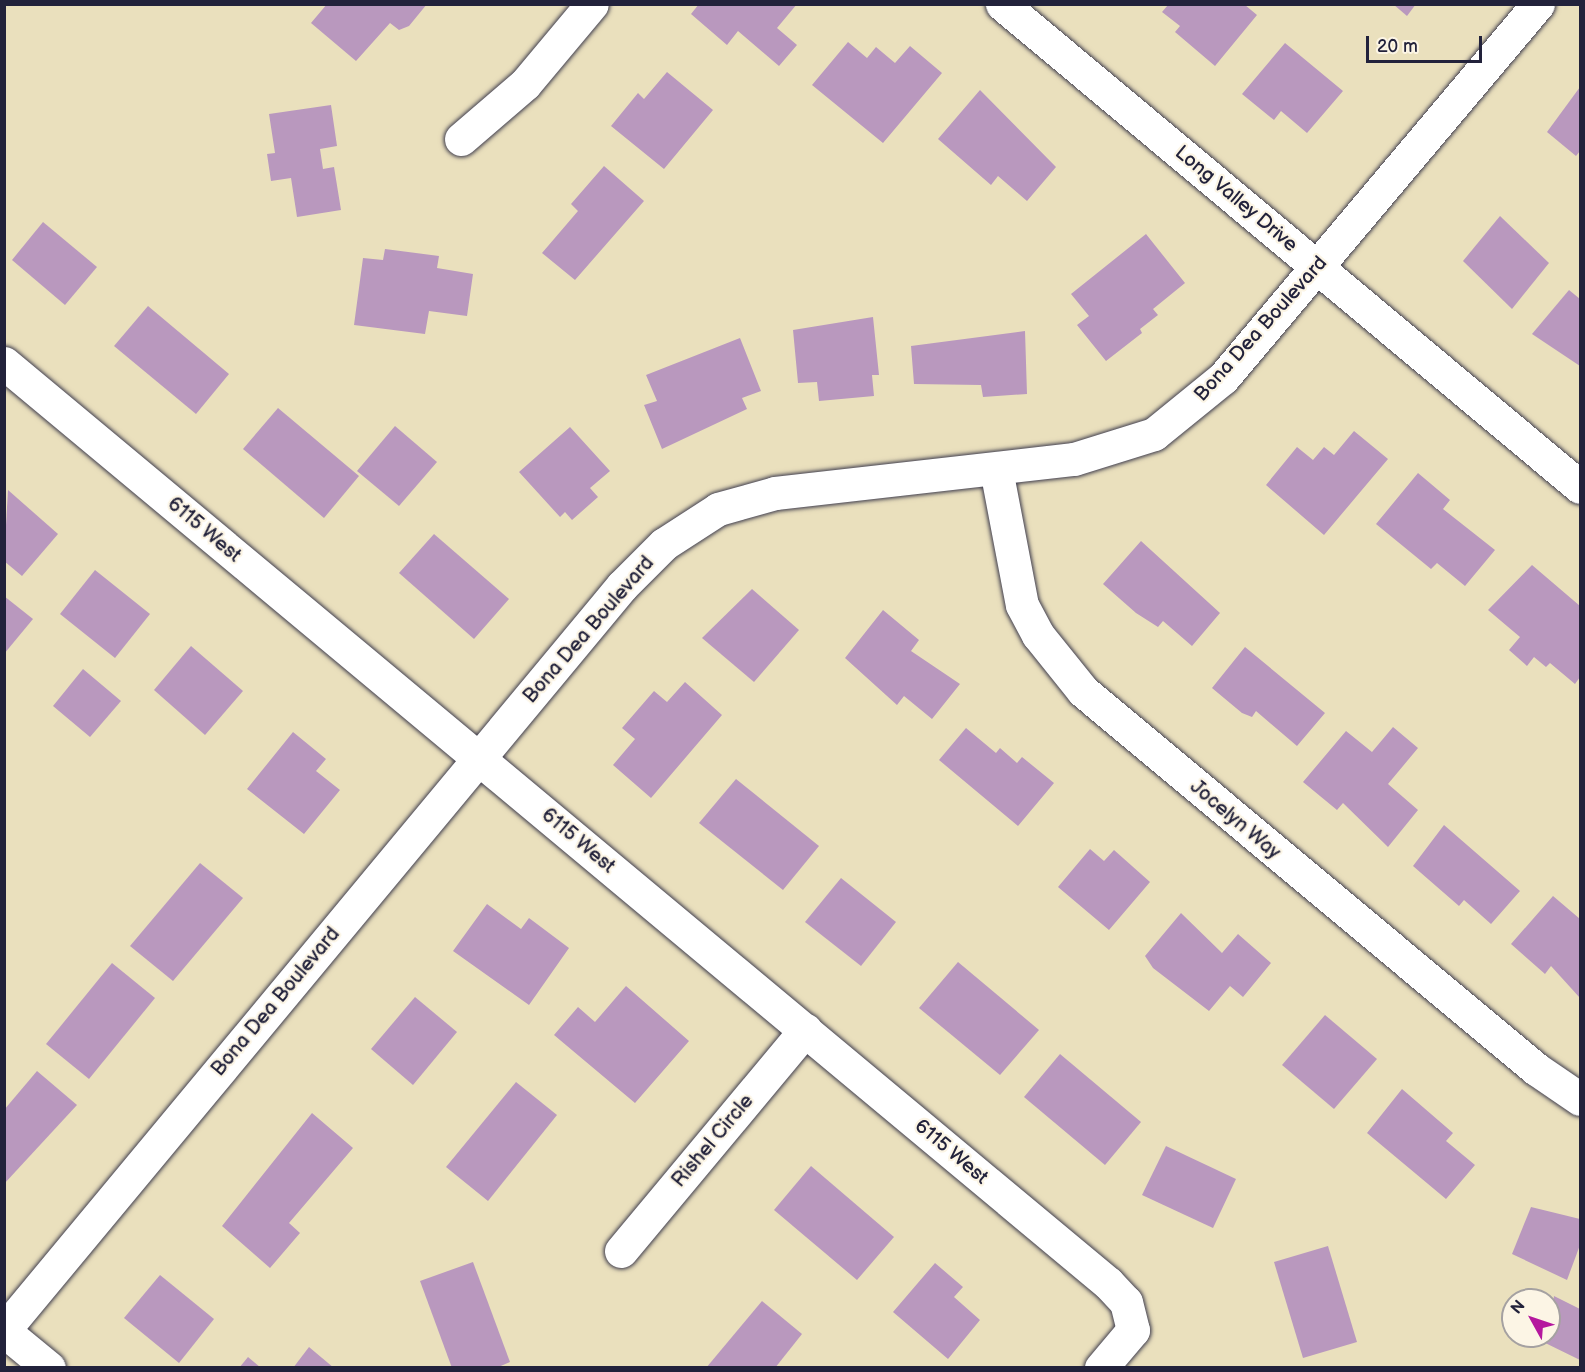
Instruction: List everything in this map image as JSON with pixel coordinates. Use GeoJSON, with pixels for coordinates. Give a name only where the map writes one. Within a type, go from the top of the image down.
{"type":"FeatureCollection","features":[{"type":"Feature","properties":{"kind":"street"},"geometry":{"type":"LineString","coordinates":[[461,139],[525,84],[592,4]]}},
{"type":"Feature","properties":{"kind":"street","name":"Long Valley Drive"},"geometry":{"type":"LineString","coordinates":[[1002,4],[1581,487]]}},
{"type":"Feature","properties":{"kind":"street","name":"Bona Dea Boulevard"},"geometry":{"type":"LineString","coordinates":[[4,1330],[622,586],[664,544],[718,509],[792,491],[996,469],[1104,453],[1154,434],[1223,378],[1538,4]]}},
{"type":"Feature","properties":{"kind":"street","name":"6115 West"},"geometry":{"type":"LineString","coordinates":[[4,363],[1108,1283],[1126,1302],[1133,1330],[1101,1368]]}},
{"type":"Feature","properties":{"kind":"street","name":"Jocelyn Way"},"geometry":{"type":"LineString","coordinates":[[996,469],[1022,605],[1038,635],[1083,691],[1527,1061],[1581,1099]]}},
{"type":"Feature","properties":{"kind":"street","name":"Rishel Circle"},"geometry":{"type":"LineString","coordinates":[[621,1251],[805,1030]]}},
{"type":"Feature","properties":{"kind":"street"},"geometry":{"type":"LineString","coordinates":[[4,1330],[49,1368]]}},
{"type":"Feature","properties":{"kind":"building"},"geometry":{"type":"Polygon","coordinates":[[[327,4],[427,4],[409,26],[399,30],[390,23],[356,61],[311,23],[327,4]]]}},
{"type":"Feature","properties":{"kind":"building"},"geometry":{"type":"Polygon","coordinates":[[[699,4],[797,4],[777,28],[797,45],[779,66],[738,31],[727,45],[691,14],[699,4]]]}},
{"type":"Feature","properties":{"kind":"building"},"geometry":{"type":"Polygon","coordinates":[[[1393,4],[1416,4],[1407,16],[1393,4]]]}},
{"type":"Feature","properties":{"kind":"building"},"geometry":{"type":"Polygon","coordinates":[[[1168,5],[1245,5],[1257,15],[1215,66],[1175,32],[1180,26],[1162,12],[1168,5]]]}},
{"type":"Feature","properties":{"kind":"building"},"geometry":{"type":"Polygon","coordinates":[[[848,42],[867,58],[876,47],[895,63],[910,46],[942,73],[883,143],[812,85],[848,42]]]}},
{"type":"Feature","properties":{"kind":"building"},"geometry":{"type":"Polygon","coordinates":[[[1285,43],[1343,91],[1307,133],[1281,111],[1274,120],[1242,94],[1285,43]]]}},
{"type":"Feature","properties":{"kind":"building"},"geometry":{"type":"Polygon","coordinates":[[[667,72],[713,110],[664,169],[611,126],[638,93],[644,99],[667,72]]]}},
{"type":"Feature","properties":{"kind":"building"},"geometry":{"type":"Polygon","coordinates":[[[1580,87],[1580,151],[1576,156],[1547,132],[1580,87]]]}},
{"type":"Feature","properties":{"kind":"building"},"geometry":{"type":"Polygon","coordinates":[[[980,90],[1056,167],[1027,201],[998,176],[991,185],[938,139],[980,90]]]}},
{"type":"Feature","properties":{"kind":"building"},"geometry":{"type":"Polygon","coordinates":[[[331,105],[337,146],[320,149],[323,169],[334,167],[341,210],[297,217],[291,178],[271,181],[267,154],[275,153],[269,114],[331,105]]]}},
{"type":"Feature","properties":{"kind":"building"},"geometry":{"type":"Polygon","coordinates":[[[604,166],[644,201],[575,280],[542,253],[578,211],[571,204],[604,166]]]}},
{"type":"Feature","properties":{"kind":"building"},"geometry":{"type":"Polygon","coordinates":[[[1500,216],[1549,263],[1512,309],[1463,261],[1500,216]]]}},
{"type":"Feature","properties":{"kind":"building"},"geometry":{"type":"Polygon","coordinates":[[[43,222],[97,267],[65,305],[12,260],[43,222]]]}},
{"type":"Feature","properties":{"kind":"building"},"geometry":{"type":"Polygon","coordinates":[[[1146,234],[1185,283],[1153,309],[1158,315],[1140,329],[1142,333],[1106,361],[1077,325],[1089,316],[1071,294],[1146,234]]]}},
{"type":"Feature","properties":{"kind":"building"},"geometry":{"type":"Polygon","coordinates":[[[385,249],[439,256],[437,268],[473,274],[467,316],[429,311],[425,334],[354,325],[363,258],[383,260],[385,249]]]}},
{"type":"Feature","properties":{"kind":"building"},"geometry":{"type":"Polygon","coordinates":[[[1569,290],[1580,299],[1580,366],[1532,334],[1569,290]]]}},
{"type":"Feature","properties":{"kind":"building"},"geometry":{"type":"Polygon","coordinates":[[[148,306],[229,374],[196,414],[114,346],[148,306]]]}},
{"type":"Feature","properties":{"kind":"building"},"geometry":{"type":"Polygon","coordinates":[[[873,317],[879,375],[872,375],[874,396],[819,401],[817,382],[798,383],[793,330],[873,317]]]}},
{"type":"Feature","properties":{"kind":"building"},"geometry":{"type":"Polygon","coordinates":[[[1025,331],[1027,394],[983,397],[981,385],[914,384],[911,346],[1025,331]]]}},
{"type":"Feature","properties":{"kind":"building"},"geometry":{"type":"Polygon","coordinates":[[[740,338],[761,391],[742,398],[747,409],[662,449],[644,405],[657,401],[646,375],[740,338]]]}},
{"type":"Feature","properties":{"kind":"building"},"geometry":{"type":"Polygon","coordinates":[[[278,408],[359,476],[324,518],[243,449],[278,408]]]}},
{"type":"Feature","properties":{"kind":"building"},"geometry":{"type":"Polygon","coordinates":[[[395,426],[437,462],[399,506],[357,471],[395,426]]]}},
{"type":"Feature","properties":{"kind":"building"},"geometry":{"type":"Polygon","coordinates":[[[570,427],[610,471],[590,488],[598,497],[572,520],[565,512],[560,517],[519,472],[570,427]]]}},
{"type":"Feature","properties":{"kind":"building"},"geometry":{"type":"Polygon","coordinates":[[[1354,431],[1388,459],[1324,535],[1266,485],[1297,447],[1313,460],[1324,447],[1334,455],[1354,431]]]}},
{"type":"Feature","properties":{"kind":"building"},"geometry":{"type":"Polygon","coordinates":[[[1418,473],[1450,500],[1443,509],[1495,550],[1465,586],[1437,563],[1431,569],[1376,524],[1418,473]]]}},
{"type":"Feature","properties":{"kind":"building"},"geometry":{"type":"Polygon","coordinates":[[[8,490],[58,534],[22,576],[4,561],[8,490]]]}},
{"type":"Feature","properties":{"kind":"building"},"geometry":{"type":"Polygon","coordinates":[[[434,534],[509,599],[474,639],[399,573],[434,534]]]}},
{"type":"Feature","properties":{"kind":"building"},"geometry":{"type":"Polygon","coordinates":[[[1141,541],[1220,613],[1192,646],[1163,621],[1158,627],[1136,613],[1103,584],[1141,541]]]}},
{"type":"Feature","properties":{"kind":"building"},"geometry":{"type":"Polygon","coordinates":[[[1532,565],[1580,606],[1580,677],[1575,684],[1550,663],[1546,667],[1534,657],[1527,666],[1509,650],[1520,637],[1488,610],[1532,565]]]}},
{"type":"Feature","properties":{"kind":"building"},"geometry":{"type":"Polygon","coordinates":[[[95,570],[150,614],[115,658],[60,614],[95,570]]]}},
{"type":"Feature","properties":{"kind":"building"},"geometry":{"type":"Polygon","coordinates":[[[752,589],[799,630],[754,682],[702,638],[752,589]]]}},
{"type":"Feature","properties":{"kind":"building"},"geometry":{"type":"Polygon","coordinates":[[[4,596],[33,619],[4,654],[4,596]]]}},
{"type":"Feature","properties":{"kind":"building"},"geometry":{"type":"Polygon","coordinates":[[[883,610],[919,640],[911,651],[960,684],[932,719],[904,696],[897,705],[845,658],[883,610]]]}},
{"type":"Feature","properties":{"kind":"building"},"geometry":{"type":"Polygon","coordinates":[[[191,646],[243,691],[205,735],[154,690],[191,646]]]}},
{"type":"Feature","properties":{"kind":"building"},"geometry":{"type":"Polygon","coordinates":[[[1245,647],[1325,713],[1297,746],[1256,711],[1252,717],[1242,713],[1212,688],[1245,647]]]}},
{"type":"Feature","properties":{"kind":"building"},"geometry":{"type":"Polygon","coordinates":[[[83,669],[121,701],[90,737],[53,706],[83,669]]]}},
{"type":"Feature","properties":{"kind":"building"},"geometry":{"type":"Polygon","coordinates":[[[685,682],[722,715],[651,798],[613,765],[635,739],[622,728],[654,691],[667,702],[685,682]]]}},
{"type":"Feature","properties":{"kind":"building"},"geometry":{"type":"Polygon","coordinates":[[[1393,727],[1418,748],[1388,784],[1418,810],[1388,847],[1343,803],[1337,810],[1303,782],[1346,731],[1372,752],[1393,727]]]}},
{"type":"Feature","properties":{"kind":"building"},"geometry":{"type":"Polygon","coordinates":[[[966,728],[996,753],[1000,748],[1017,763],[1022,757],[1054,783],[1018,826],[939,760],[966,728]]]}},
{"type":"Feature","properties":{"kind":"building"},"geometry":{"type":"Polygon","coordinates":[[[293,732],[326,759],[316,771],[340,790],[304,834],[247,789],[293,732]]]}},
{"type":"Feature","properties":{"kind":"building"},"geometry":{"type":"Polygon","coordinates":[[[736,779],[819,846],[783,890],[699,823],[736,779]]]}},
{"type":"Feature","properties":{"kind":"building"},"geometry":{"type":"Polygon","coordinates":[[[1444,825],[1520,891],[1491,924],[1464,900],[1459,906],[1413,866],[1444,825]]]}},
{"type":"Feature","properties":{"kind":"building"},"geometry":{"type":"Polygon","coordinates":[[[1090,849],[1104,861],[1114,850],[1150,882],[1109,930],[1058,887],[1090,849]]]}},
{"type":"Feature","properties":{"kind":"building"},"geometry":{"type":"Polygon","coordinates":[[[200,863],[243,898],[173,981],[130,946],[200,863]]]}},
{"type":"Feature","properties":{"kind":"building"},"geometry":{"type":"Polygon","coordinates":[[[841,878],[896,922],[861,966],[805,922],[841,878]]]}},
{"type":"Feature","properties":{"kind":"building"},"geometry":{"type":"Polygon","coordinates":[[[1553,896],[1580,919],[1580,998],[1551,966],[1545,974],[1511,944],[1553,896]]]}},
{"type":"Feature","properties":{"kind":"building"},"geometry":{"type":"Polygon","coordinates":[[[487,904],[521,929],[529,918],[569,948],[529,1005],[453,951],[487,904]]]}},
{"type":"Feature","properties":{"kind":"building"},"geometry":{"type":"Polygon","coordinates":[[[1181,913],[1222,953],[1238,934],[1271,963],[1243,997],[1230,986],[1209,1011],[1153,968],[1145,956],[1181,913]]]}},
{"type":"Feature","properties":{"kind":"building"},"geometry":{"type":"Polygon","coordinates":[[[958,962],[1039,1030],[1000,1075],[919,1008],[958,962]]]}},
{"type":"Feature","properties":{"kind":"building"},"geometry":{"type":"Polygon","coordinates":[[[112,963],[155,998],[89,1079],[46,1044],[112,963]]]}},
{"type":"Feature","properties":{"kind":"building"},"geometry":{"type":"Polygon","coordinates":[[[626,986],[689,1041],[635,1103],[554,1035],[578,1007],[595,1022],[626,986]]]}},
{"type":"Feature","properties":{"kind":"building"},"geometry":{"type":"Polygon","coordinates":[[[415,997],[457,1032],[413,1085],[371,1049],[415,997]]]}},
{"type":"Feature","properties":{"kind":"building"},"geometry":{"type":"Polygon","coordinates":[[[1325,1015],[1377,1059],[1334,1109],[1282,1065],[1325,1015]]]}},
{"type":"Feature","properties":{"kind":"building"},"geometry":{"type":"Polygon","coordinates":[[[1060,1054],[1141,1122],[1105,1165],[1024,1097],[1060,1054]]]}},
{"type":"Feature","properties":{"kind":"building"},"geometry":{"type":"Polygon","coordinates":[[[37,1071],[77,1105],[4,1184],[4,1110],[37,1071]]]}},
{"type":"Feature","properties":{"kind":"building"},"geometry":{"type":"Polygon","coordinates":[[[516,1082],[557,1115],[488,1201],[446,1167],[516,1082]]]}},
{"type":"Feature","properties":{"kind":"building"},"geometry":{"type":"Polygon","coordinates":[[[1402,1089],[1453,1133],[1446,1141],[1475,1165],[1446,1199],[1367,1133],[1402,1089]]]}},
{"type":"Feature","properties":{"kind":"building"},"geometry":{"type":"Polygon","coordinates":[[[312,1113],[353,1148],[289,1223],[300,1233],[270,1268],[222,1226],[312,1113]]]}},
{"type":"Feature","properties":{"kind":"building"},"geometry":{"type":"Polygon","coordinates":[[[1166,1146],[1236,1179],[1213,1228],[1142,1195],[1166,1146]]]}},
{"type":"Feature","properties":{"kind":"building"},"geometry":{"type":"Polygon","coordinates":[[[811,1166],[894,1237],[857,1280],[774,1210],[811,1166]]]}},
{"type":"Feature","properties":{"kind":"building"},"geometry":{"type":"Polygon","coordinates":[[[1531,1207],[1580,1219],[1580,1245],[1567,1280],[1512,1254],[1531,1207]]]}},
{"type":"Feature","properties":{"kind":"building"},"geometry":{"type":"Polygon","coordinates":[[[1328,1246],[1357,1342],[1303,1358],[1274,1262],[1328,1246]]]}},
{"type":"Feature","properties":{"kind":"building"},"geometry":{"type":"Polygon","coordinates":[[[473,1262],[510,1362],[496,1368],[452,1368],[420,1281],[473,1262]]]}},
{"type":"Feature","properties":{"kind":"building"},"geometry":{"type":"Polygon","coordinates":[[[935,1263],[963,1287],[954,1297],[980,1320],[948,1359],[893,1312],[935,1263]]]}},
{"type":"Feature","properties":{"kind":"building"},"geometry":{"type":"Polygon","coordinates":[[[160,1275],[214,1319],[179,1363],[124,1318],[160,1275]]]}},
{"type":"Feature","properties":{"kind":"building"},"geometry":{"type":"Polygon","coordinates":[[[1561,1300],[1580,1309],[1580,1360],[1556,1348],[1561,1348],[1561,1300]]]}},
{"type":"Feature","properties":{"kind":"building"},"geometry":{"type":"Polygon","coordinates":[[[762,1301],[802,1334],[775,1368],[706,1368],[762,1301]]]}},
{"type":"Feature","properties":{"kind":"building"},"geometry":{"type":"Polygon","coordinates":[[[309,1347],[334,1368],[293,1368],[309,1347]]]}},
{"type":"Feature","properties":{"kind":"building"},"geometry":{"type":"Polygon","coordinates":[[[248,1357],[261,1368],[239,1368],[248,1357]]]}}]}
